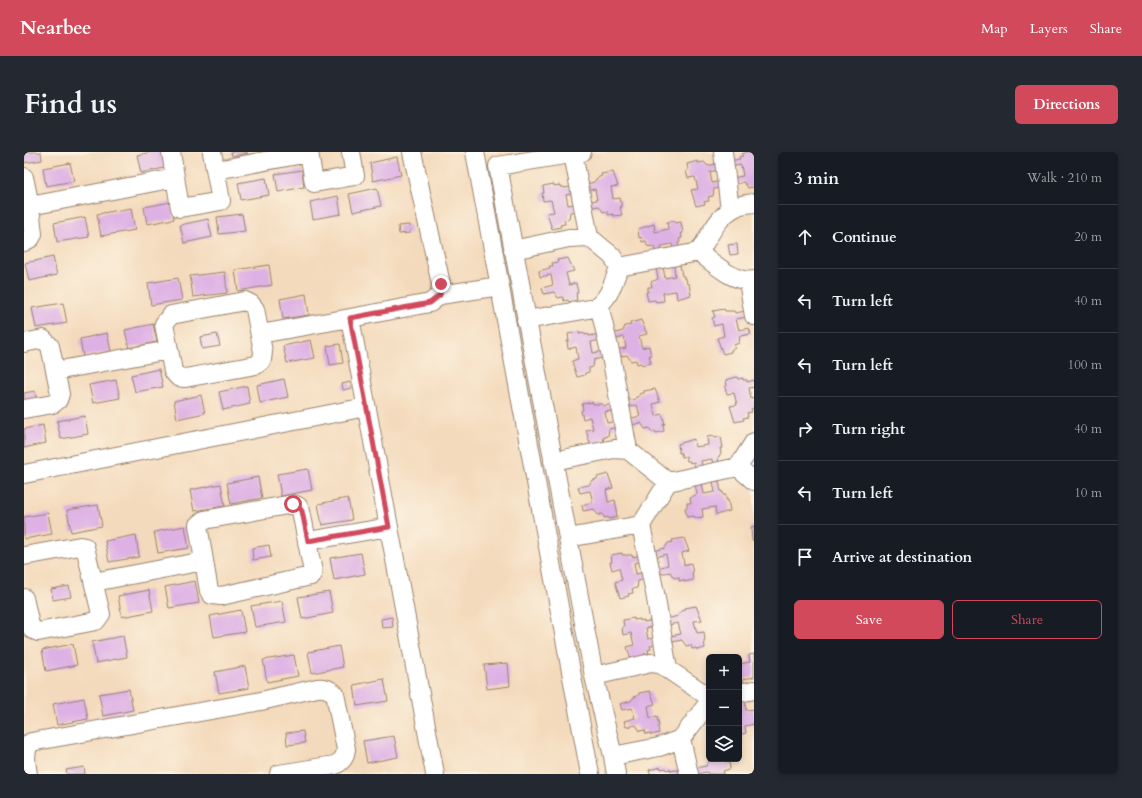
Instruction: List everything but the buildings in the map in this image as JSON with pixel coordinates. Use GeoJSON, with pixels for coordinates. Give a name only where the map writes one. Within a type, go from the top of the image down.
{"type":"FeatureCollection","features":[{"type":"Feature","properties":{"kind":"street"},"geometry":{"type":"LineString","coordinates":[[171,152],[180,208],[221,201],[212,152]]}},
{"type":"Feature","properties":{"kind":"street"},"geometry":{"type":"LineString","coordinates":[[216,170],[309,152],[314,183],[355,176],[351,152]]}},
{"type":"Feature","properties":{"kind":"street"},"geometry":{"type":"LineString","coordinates":[[412,152],[441,284],[440,295]]}},
{"type":"Feature","properties":{"kind":"street"},"geometry":{"type":"LineString","coordinates":[[475,152],[590,774]]}},
{"type":"Feature","properties":{"kind":"street"},"geometry":{"type":"LineString","coordinates":[[722,152],[730,210]]}},
{"type":"Feature","properties":{"kind":"street"},"geometry":{"type":"LineString","coordinates":[[589,237],[578,153],[498,166],[594,676],[614,756],[616,774]]}},
{"type":"Feature","properties":{"kind":"street"},"geometry":{"type":"LineString","coordinates":[[24,177],[30,206],[33,234],[31,238],[24,242]]}},
{"type":"Feature","properties":{"kind":"street"},"geometry":{"type":"LineString","coordinates":[[30,206],[175,178]]}},
{"type":"Feature","properties":{"kind":"street"},"geometry":{"type":"LineString","coordinates":[[699,252],[718,221],[730,210],[737,206],[754,203]]}},
{"type":"Feature","properties":{"kind":"street"},"geometry":{"type":"LineString","coordinates":[[513,250],[569,238],[589,237],[612,256],[619,267]]}},
{"type":"Feature","properties":{"kind":"street"},"geometry":{"type":"LineString","coordinates":[[619,267],[699,252],[731,275],[751,281],[754,316]]}},
{"type":"Feature","properties":{"kind":"street"},"geometry":{"type":"LineString","coordinates":[[526,320],[596,308],[605,301],[612,288],[619,267]]}},
{"type":"Feature","properties":{"kind":"street"},"geometry":{"type":"LineString","coordinates":[[260,334],[430,303],[440,295],[500,286]]}},
{"type":"Feature","properties":{"kind":"street"},"geometry":{"type":"LineString","coordinates":[[245,301],[251,304],[255,309],[264,352],[262,360],[256,365],[185,378],[178,377],[173,371],[169,350],[164,324],[171,315],[245,301]]}},
{"type":"Feature","properties":{"kind":"street"},"geometry":{"type":"LineString","coordinates":[[600,305],[628,450]]}},
{"type":"Feature","properties":{"kind":"street"},"geometry":{"type":"LineString","coordinates":[[350,318],[435,774]]}},
{"type":"Feature","properties":{"kind":"street"},"geometry":{"type":"LineString","coordinates":[[24,343],[43,339],[48,342],[60,394],[58,400],[53,404],[24,409]]}},
{"type":"Feature","properties":{"kind":"street"},"geometry":{"type":"LineString","coordinates":[[55,371],[169,350]]}},
{"type":"Feature","properties":{"kind":"street"},"geometry":{"type":"LineString","coordinates":[[24,474],[366,408]]}},
{"type":"Feature","properties":{"kind":"street"},"geometry":{"type":"LineString","coordinates":[[668,670],[655,593],[641,525],[668,482],[738,467],[754,442]]}},
{"type":"Feature","properties":{"kind":"street"},"geometry":{"type":"LineString","coordinates":[[553,461],[614,449],[628,450],[668,482]]}},
{"type":"Feature","properties":{"kind":"street"},"geometry":{"type":"LineString","coordinates":[[738,467],[754,481]]}},
{"type":"Feature","properties":{"kind":"street"},"geometry":{"type":"LineString","coordinates":[[293,504],[298,506],[302,511],[313,572],[311,576],[220,596],[212,595],[209,591],[204,561],[198,525],[204,520],[293,504]]}},
{"type":"Feature","properties":{"kind":"street"},"geometry":{"type":"LineString","coordinates":[[568,538],[641,525]]}},
{"type":"Feature","properties":{"kind":"street"},"geometry":{"type":"LineString","coordinates":[[308,541],[389,527]]}},
{"type":"Feature","properties":{"kind":"street"},"geometry":{"type":"LineString","coordinates":[[24,556],[85,546],[101,614],[96,621],[38,632],[33,630],[30,625],[24,598]]}},
{"type":"Feature","properties":{"kind":"street"},"geometry":{"type":"LineString","coordinates":[[94,582],[204,561]]}},
{"type":"Feature","properties":{"kind":"street"},"geometry":{"type":"LineString","coordinates":[[594,676],[651,663],[660,664],[706,695]]}},
{"type":"Feature","properties":{"kind":"street"},"geometry":{"type":"LineString","coordinates":[[28,774],[25,755],[28,746],[28,739],[260,700],[325,687],[335,694],[346,755],[341,762],[335,765],[279,774]]}},
{"type":"Feature","properties":{"kind":"street"},"geometry":{"type":"LineString","coordinates":[[742,692],[754,690]]}},
{"type":"Feature","properties":{"kind":"street"},"geometry":{"type":"LineString","coordinates":[[614,756],[659,747],[681,739],[706,706]]}},
{"type":"Feature","properties":{"kind":"street"},"geometry":{"type":"LineString","coordinates":[[681,739],[689,774]]}},
{"type":"Feature","properties":{"kind":"route"},"geometry":{"type":"LineString","coordinates":[[293,504],[298,506],[302,511],[308,541],[389,527],[350,318],[430,303],[440,295],[441,284]]}}]}
